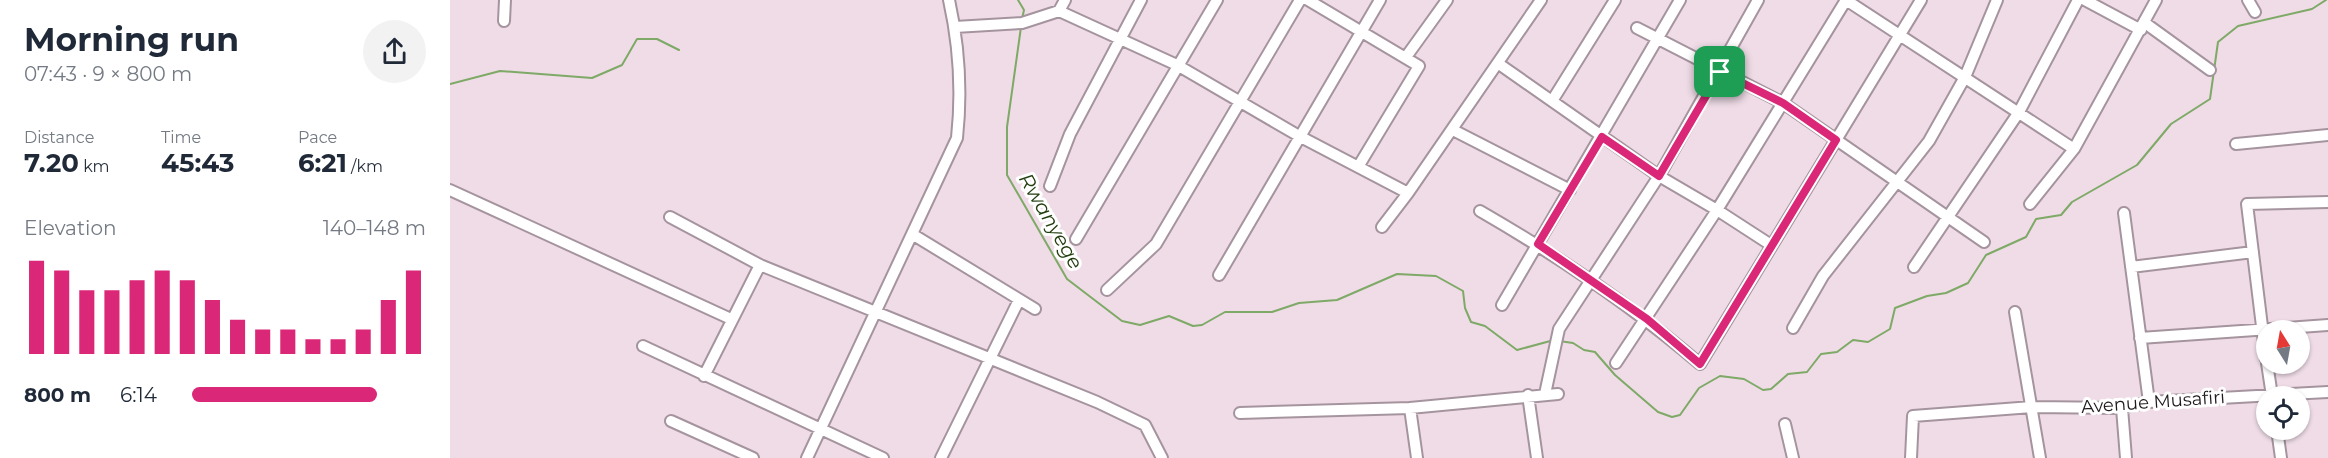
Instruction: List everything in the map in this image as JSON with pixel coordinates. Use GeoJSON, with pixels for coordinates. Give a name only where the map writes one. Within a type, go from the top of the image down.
{"type":"FeatureCollection","features":[{"type":"Feature","properties":{"kind":"street"},"geometry":{"type":"LineString","coordinates":[[504,21],[505,0]]}},
{"type":"Feature","properties":{"kind":"street"},"geometry":{"type":"LineString","coordinates":[[807,458],[957,138],[960,104],[955,27],[949,0]]}},
{"type":"Feature","properties":{"kind":"street"},"geometry":{"type":"LineString","coordinates":[[1059,11],[1065,0]]}},
{"type":"Feature","properties":{"kind":"street"},"geometry":{"type":"LineString","coordinates":[[1050,186],[1070,134],[1141,0]]}},
{"type":"Feature","properties":{"kind":"street"},"geometry":{"type":"LineString","coordinates":[[1076,239],[1217,0]]}},
{"type":"Feature","properties":{"kind":"street"},"geometry":{"type":"LineString","coordinates":[[1107,290],[1156,244],[1242,102],[1300,0]]}},
{"type":"Feature","properties":{"kind":"street"},"geometry":{"type":"LineString","coordinates":[[1308,0],[1419,66],[1358,167]]}},
{"type":"Feature","properties":{"kind":"street"},"geometry":{"type":"LineString","coordinates":[[1220,275],[1380,0]]}},
{"type":"Feature","properties":{"kind":"street"},"geometry":{"type":"LineString","coordinates":[[1407,57],[1447,0]]}},
{"type":"Feature","properties":{"kind":"street"},"geometry":{"type":"LineString","coordinates":[[1552,101],[1615,0]]}},
{"type":"Feature","properties":{"kind":"street"},"geometry":{"type":"LineString","coordinates":[[1502,305],[1680,0]]}},
{"type":"Feature","properties":{"kind":"street"},"geometry":{"type":"LineString","coordinates":[[1545,394],[1559,329],[1659,176],[1720,72],[1758,0]]}},
{"type":"Feature","properties":{"kind":"street"},"geometry":{"type":"LineString","coordinates":[[1616,363],[1717,210],[1846,0],[2074,149]]}},
{"type":"Feature","properties":{"kind":"street"},"geometry":{"type":"LineString","coordinates":[[1480,211],[1538,244],[1591,280],[1647,319],[1700,364],[1921,0]]}},
{"type":"Feature","properties":{"kind":"street"},"geometry":{"type":"LineString","coordinates":[[1793,328],[1823,276],[1929,141],[1965,77],[1997,0]]}},
{"type":"Feature","properties":{"kind":"street"},"geometry":{"type":"LineString","coordinates":[[1914,267],[2019,112],[2078,0]]}},
{"type":"Feature","properties":{"kind":"street"},"geometry":{"type":"LineString","coordinates":[[2085,0],[2143,27],[2210,70]]}},
{"type":"Feature","properties":{"kind":"street"},"geometry":{"type":"LineString","coordinates":[[2030,204],[2074,149],[2156,0]]}},
{"type":"Feature","properties":{"kind":"street"},"geometry":{"type":"LineString","coordinates":[[2248,0],[2255,12]]}},
{"type":"Feature","properties":{"kind":"street"},"geometry":{"type":"LineString","coordinates":[[1382,227],[1499,64],[1536,2]]}},
{"type":"Feature","properties":{"kind":"street"},"geometry":{"type":"LineString","coordinates":[[955,27],[1022,23],[1059,11],[1178,65],[1299,136],[1408,193]]}},
{"type":"Feature","properties":{"kind":"street"},"geometry":{"type":"LineString","coordinates":[[1637,28],[1783,103],[1984,242]]}},
{"type":"Feature","properties":{"kind":"street"},"geometry":{"type":"LineString","coordinates":[[1499,64],[1659,176],[1771,245]]}},
{"type":"Feature","properties":{"kind":"street"},"geometry":{"type":"LineString","coordinates":[[1453,130],[1570,190]]}},
{"type":"Feature","properties":{"kind":"street"},"geometry":{"type":"LineString","coordinates":[[2236,144],[2328,135]]}},
{"type":"Feature","properties":{"kind":"street"},"geometry":{"type":"LineString","coordinates":[[450,189],[731,319]]}},
{"type":"Feature","properties":{"kind":"street"},"geometry":{"type":"LineString","coordinates":[[2261,320],[2247,204],[2328,202]]}},
{"type":"Feature","properties":{"kind":"street"},"geometry":{"type":"LineString","coordinates":[[2124,213],[2149,402]]}},
{"type":"Feature","properties":{"kind":"street"},"geometry":{"type":"LineString","coordinates":[[670,218],[760,265],[874,314],[1097,402],[1145,425],[1162,458]]}},
{"type":"Feature","properties":{"kind":"street"},"geometry":{"type":"LineString","coordinates":[[912,234],[1018,302],[1035,309]]}},
{"type":"Feature","properties":{"kind":"street"},"geometry":{"type":"LineString","coordinates":[[2131,267],[2253,252]]}},
{"type":"Feature","properties":{"kind":"street"},"geometry":{"type":"LineString","coordinates":[[704,376],[760,265]]}},
{"type":"Feature","properties":{"kind":"street"},"geometry":{"type":"LineString","coordinates":[[941,458],[1018,302]]}},
{"type":"Feature","properties":{"kind":"street"},"geometry":{"type":"LineString","coordinates":[[2015,312],[2040,458]]}},
{"type":"Feature","properties":{"kind":"street"},"geometry":{"type":"LineString","coordinates":[[2310,326],[2328,325]]}},
{"type":"Feature","properties":{"kind":"street"},"geometry":{"type":"LineString","coordinates":[[2140,338],[2256,329]]}},
{"type":"Feature","properties":{"kind":"street"},"geometry":{"type":"LineString","coordinates":[[643,346],[883,458]]}},
{"type":"Feature","properties":{"kind":"street","name":"Avenue Musafiri"},"geometry":{"type":"LineString","coordinates":[[2310,393],[2328,392]]}},
{"type":"Feature","properties":{"kind":"street"},"geometry":{"type":"LineString","coordinates":[[1240,413],[1410,408],[1528,395],[1558,394]]}},
{"type":"Feature","properties":{"kind":"street"},"geometry":{"type":"LineString","coordinates":[[1528,395],[1536,458]]}},
{"type":"Feature","properties":{"kind":"street","name":"Avenue Musafiri"},"geometry":{"type":"LineString","coordinates":[[1911,458],[1913,416],[2032,407],[2122,408],[2149,402],[2256,396]]}},
{"type":"Feature","properties":{"kind":"street"},"geometry":{"type":"LineString","coordinates":[[1410,408],[1417,458]]}},
{"type":"Feature","properties":{"kind":"street"},"geometry":{"type":"LineString","coordinates":[[2122,408],[2126,458]]}},
{"type":"Feature","properties":{"kind":"street"},"geometry":{"type":"LineString","coordinates":[[671,421],[734,454],[753,458]]}},
{"type":"Feature","properties":{"kind":"street"},"geometry":{"type":"LineString","coordinates":[[1785,424],[1793,458]]}},
{"type":"Feature","properties":{"kind":"street"},"geometry":{"type":"LineString","coordinates":[[2279,440],[2281,458]]}},
{"type":"Feature","properties":{"kind":"waterway","name":"Rwanyege"},"geometry":{"type":"LineString","coordinates":[[1018,0],[1024,10],[1022,19]]}},
{"type":"Feature","properties":{"kind":"waterway","name":"Rwanyege"},"geometry":{"type":"LineString","coordinates":[[1559,341],[1573,343],[1584,350],[1595,352],[1615,375],[1658,412],[1672,417],[1680,415],[1699,388],[1720,376],[1744,379],[1763,390],[1771,389],[1788,374],[1807,372],[1821,354],[1837,352],[1853,340],[1868,342],[1890,329],[1895,308],[1927,296],[1946,293],[1968,283],[1986,255],[2026,237],[2036,219],[2061,215],[2072,202],[2137,165],[2171,124],[2210,99],[2218,42],[2238,26],[2312,9],[2326,0]]}},
{"type":"Feature","properties":{"kind":"waterway","name":"Rwanyege"},"geometry":{"type":"LineString","coordinates":[[1021,27],[1007,127],[1007,175],[1067,279],[1122,321],[1140,325],[1169,316],[1193,326],[1202,325],[1225,312],[1272,312],[1299,303],[1337,300],[1397,274],[1436,276],[1463,291],[1465,308],[1471,322],[1485,326],[1517,350],[1554,340]]}},
{"type":"Feature","properties":{"kind":"waterway"},"geometry":{"type":"LineString","coordinates":[[450,84],[500,71],[592,78],[622,65],[637,39],[657,39],[679,50]]}},
{"type":"Feature","properties":{"kind":"route"},"geometry":{"type":"LineString","coordinates":[[1720,72],[1783,103],[1836,140],[1700,364],[1647,319],[1538,244],[1602,137],[1659,176],[1720,72]]}}]}
